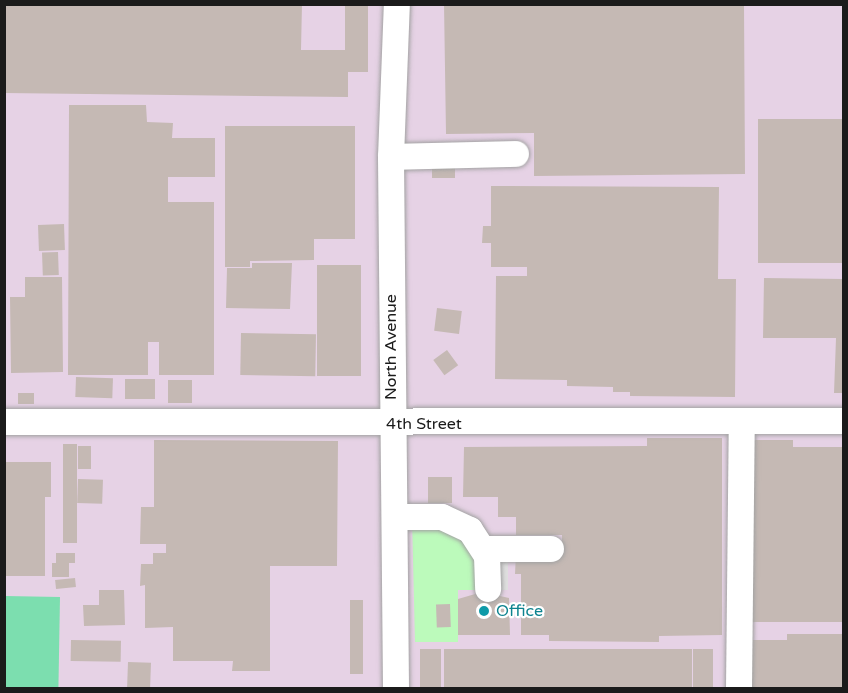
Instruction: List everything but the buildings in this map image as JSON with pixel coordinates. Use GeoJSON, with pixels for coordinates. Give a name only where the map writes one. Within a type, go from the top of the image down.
{"type":"FeatureCollection","features":[{"type":"Feature","properties":{"kind":"street","name":"North Avenue"},"geometry":{"type":"LineString","coordinates":[[396,688],[395,517],[391,424],[391,157],[397,4]]}},
{"type":"Feature","properties":{"kind":"street"},"geometry":{"type":"LineString","coordinates":[[391,157],[516,154]]}},
{"type":"Feature","properties":{"kind":"street","name":"4th Street"},"geometry":{"type":"LineString","coordinates":[[4,422],[391,424],[843,421]]}},
{"type":"Feature","properties":{"kind":"street"},"geometry":{"type":"LineString","coordinates":[[739,688],[742,423]]}},
{"type":"Feature","properties":{"kind":"street"},"geometry":{"type":"LineString","coordinates":[[395,517],[442,517],[470,530],[485,549],[488,589]]}},
{"type":"Feature","properties":{"kind":"street"},"geometry":{"type":"LineString","coordinates":[[485,549],[551,549]]}},
{"type":"Feature","properties":{"kind":"shaded area"},"geometry":{"type":"Polygon","coordinates":[[[4,5],[843,5],[843,688],[4,688],[4,5]]]}},
{"type":"Feature","properties":{"kind":"shaded area"},"geometry":{"type":"Polygon","coordinates":[[[485,558],[508,558],[508,590],[485,590],[485,558]]]}},
{"type":"Feature","properties":{"kind":"green space"},"geometry":{"type":"Polygon","coordinates":[[[412,518],[470,532],[485,590],[458,590],[458,642],[415,642],[412,518]]]}},
{"type":"Feature","properties":{"kind":"green space"},"geometry":{"type":"Polygon","coordinates":[[[5,596],[60,597],[58,688],[4,687],[5,596]]]}},
{"type":"Feature","properties":{"kind":"place","name":"Office"},"geometry":{"type":"Point","coordinates":[484,611]}}]}
